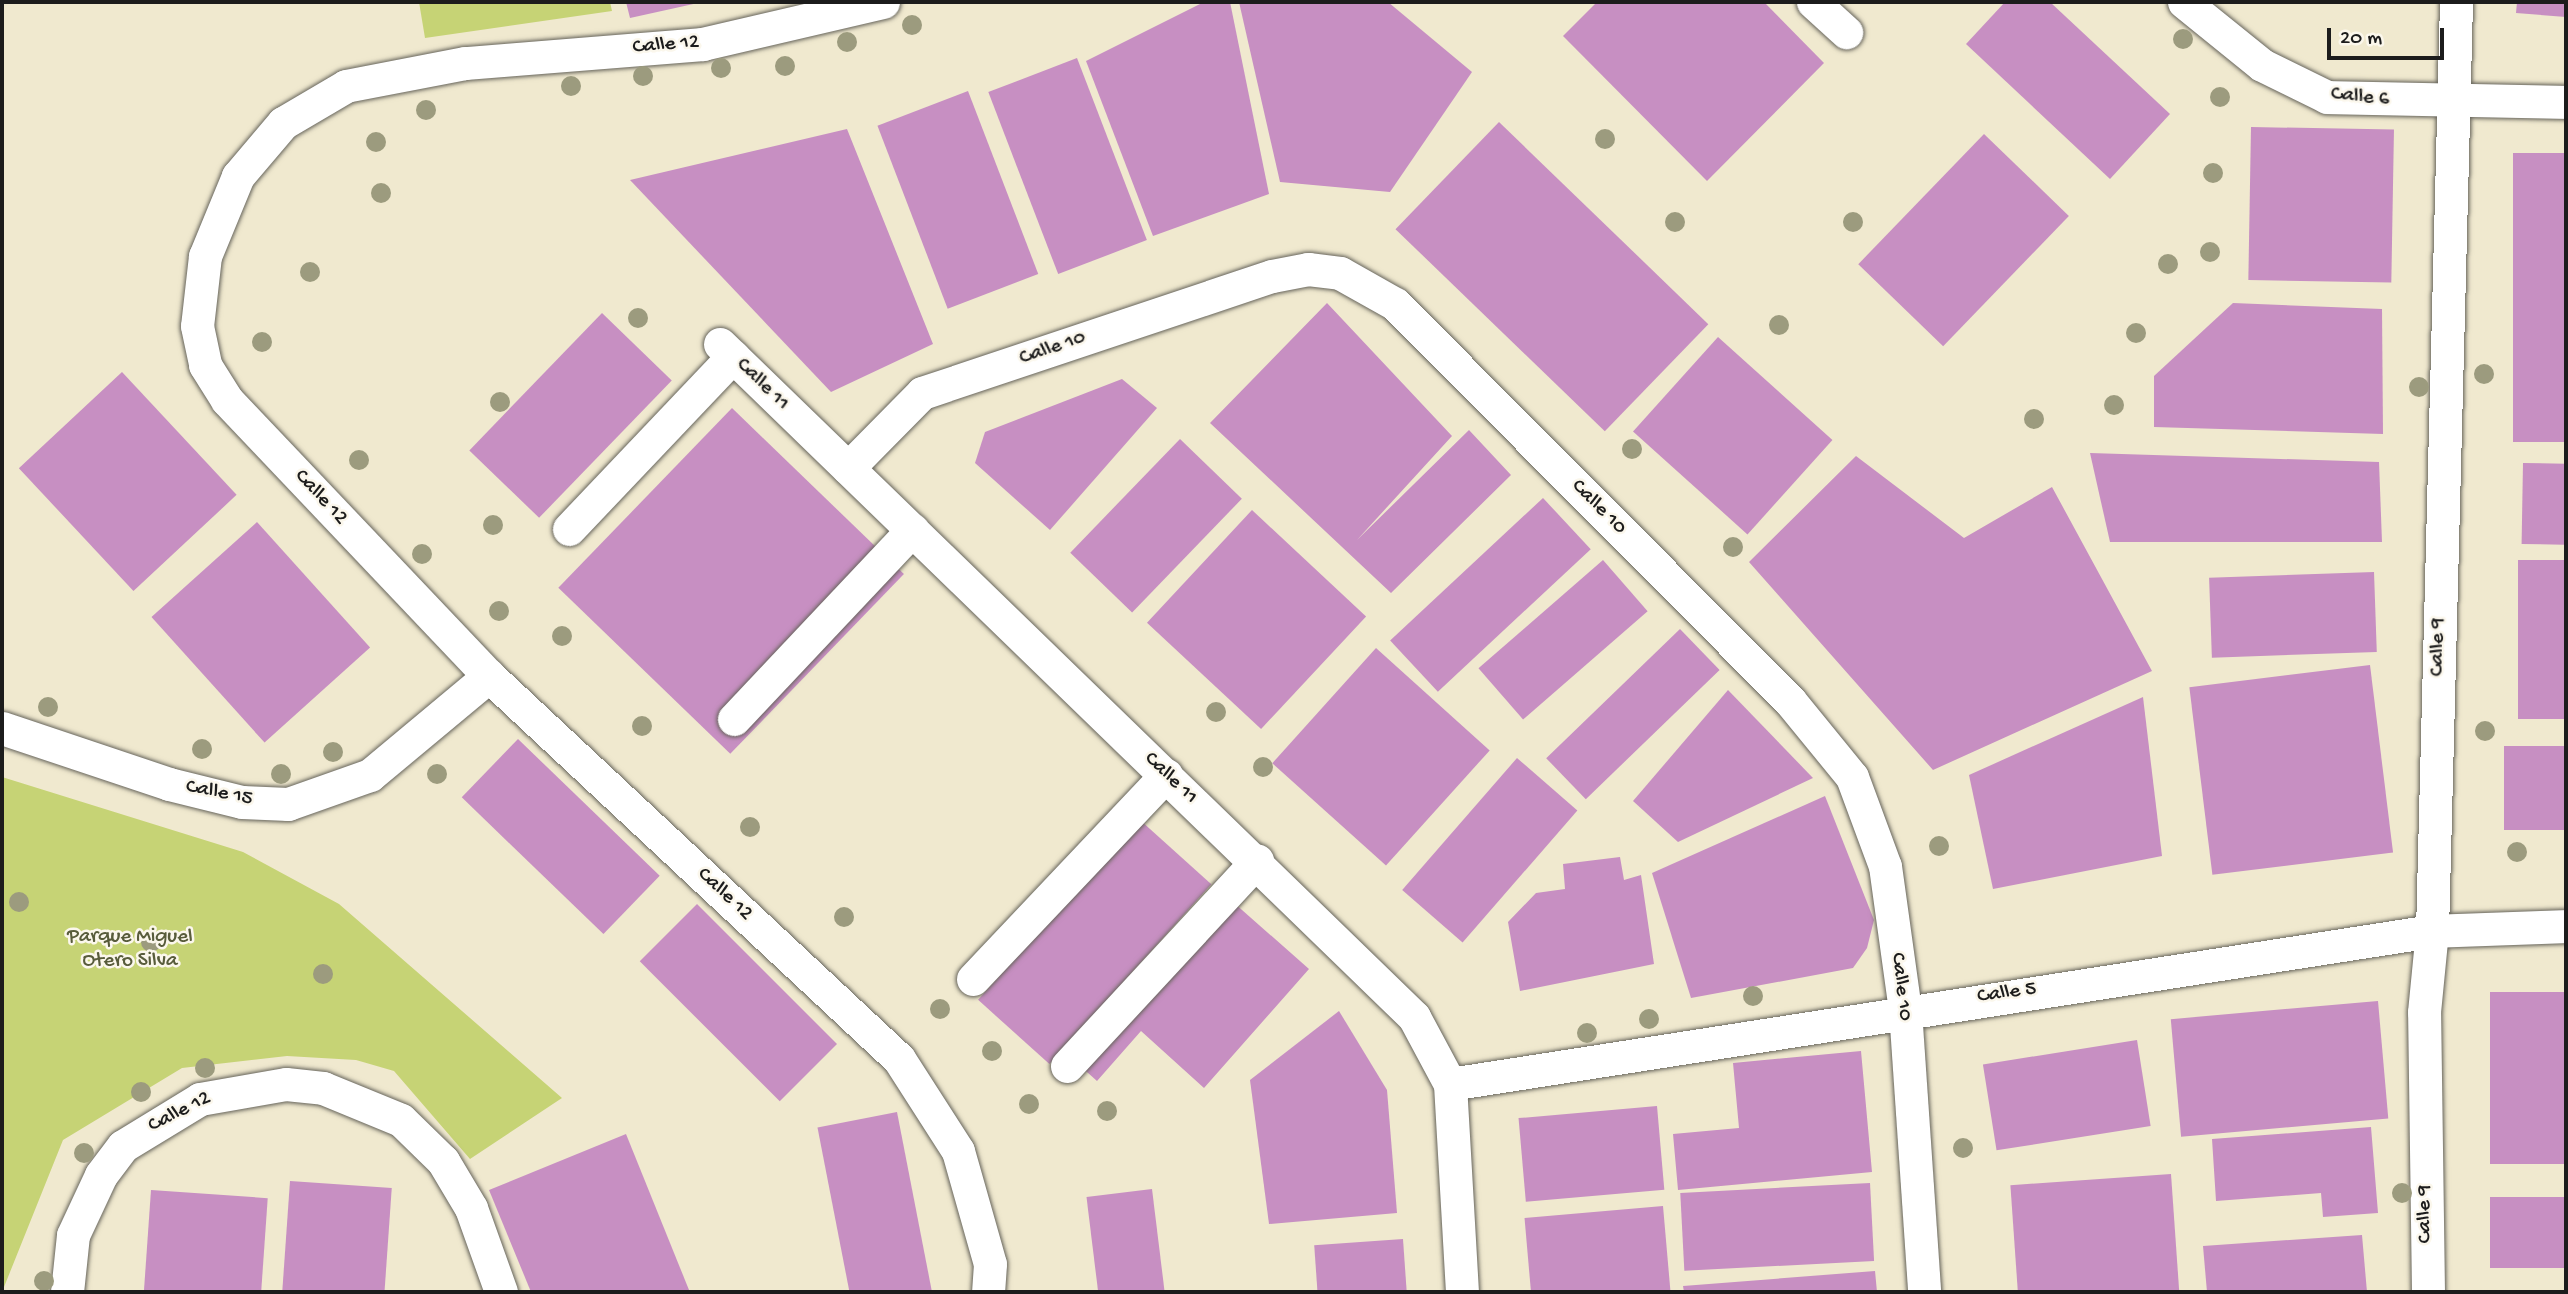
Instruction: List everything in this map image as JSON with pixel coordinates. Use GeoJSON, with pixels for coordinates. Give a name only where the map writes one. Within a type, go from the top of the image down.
{"type":"FeatureCollection","features":[{"type":"Feature","properties":{"kind":"street","name":"Calle 12"},"geometry":{"type":"LineString","coordinates":[[883,2],[703,44],[465,63],[346,86],[283,122],[238,176],[220,209],[197,292],[205,365],[227,401],[489,676],[899,1059],[958,1151],[990,1264],[988,1292]]}},
{"type":"Feature","properties":{"kind":"street"},"geometry":{"type":"LineString","coordinates":[[1813,2],[1846,32]]}},
{"type":"Feature","properties":{"kind":"street","name":"Calle 6"},"geometry":{"type":"LineString","coordinates":[[2184,2],[2262,65],[2327,97],[2451,102],[2566,102]]}},
{"type":"Feature","properties":{"kind":"street","name":"Calle 9"},"geometry":{"type":"LineString","coordinates":[[2428,1292],[2424,1012],[2432,931],[2451,102],[2456,2]]}},
{"type":"Feature","properties":{"kind":"street","name":"Calle 10"},"geometry":{"type":"LineString","coordinates":[[848,468],[922,393],[1272,276],[1308,268],[1367,286],[1395,304],[1829,745],[1852,777],[1875,831],[1905,1010],[1924,1292]]}},
{"type":"Feature","properties":{"kind":"street","name":"Calle 11"},"geometry":{"type":"LineString","coordinates":[[569,529],[727,350],[1257,861],[1414,1017],[1450,1084],[1462,1292]]}},
{"type":"Feature","properties":{"kind":"street"},"geometry":{"type":"LineString","coordinates":[[734,719],[912,530]]}},
{"type":"Feature","properties":{"kind":"street","name":"Calle 15"},"geometry":{"type":"LineString","coordinates":[[2,728],[169,784],[242,802],[288,804],[370,775],[489,676]]}},
{"type":"Feature","properties":{"kind":"street"},"geometry":{"type":"LineString","coordinates":[[973,979],[1166,775]]}},
{"type":"Feature","properties":{"kind":"street"},"geometry":{"type":"LineString","coordinates":[[1067,1066],[1257,861]]}},
{"type":"Feature","properties":{"kind":"street","name":"Calle 5"},"geometry":{"type":"LineString","coordinates":[[1450,1084],[1905,1010],[2432,931],[2566,926]]}},
{"type":"Feature","properties":{"kind":"street","name":"Calle 12"},"geometry":{"type":"LineString","coordinates":[[67,1292],[73,1235],[101,1175],[124,1146],[200,1098],[286,1084],[346,1096],[401,1120],[443,1161],[471,1208],[501,1292]]}},
{"type":"Feature","properties":{"kind":"green space"},"geometry":{"type":"Polygon","coordinates":[[[419,2],[610,2],[612,11],[425,38],[419,2]]]}},
{"type":"Feature","properties":{"kind":"green space","name":"Parque Miguel Otero Silva"},"geometry":{"type":"Polygon","coordinates":[[[2,777],[243,852],[339,904],[562,1098],[470,1159],[394,1071],[356,1060],[287,1056],[182,1068],[63,1140],[2,1292],[2,777]]]}},
{"type":"Feature","properties":{"kind":"building"},"geometry":{"type":"Polygon","coordinates":[[[626,2],[697,2],[698,3],[630,18],[626,2]]]}},
{"type":"Feature","properties":{"kind":"building"},"geometry":{"type":"Polygon","coordinates":[[[1204,2],[1230,2],[1269,194],[1153,236],[1086,61],[1204,2]]]}},
{"type":"Feature","properties":{"kind":"building"},"geometry":{"type":"Polygon","coordinates":[[[1239,2],[1388,2],[1472,72],[1390,192],[1280,182],[1239,2]]]}},
{"type":"Feature","properties":{"kind":"building"},"geometry":{"type":"Polygon","coordinates":[[[1597,2],[1764,2],[1824,63],[1707,181],[1563,36],[1597,2]]]}},
{"type":"Feature","properties":{"kind":"building"},"geometry":{"type":"Polygon","coordinates":[[[2005,2],[2050,2],[2170,114],[2110,179],[1966,44],[2005,2]]]}},
{"type":"Feature","properties":{"kind":"building"},"geometry":{"type":"Polygon","coordinates":[[[2517,2],[2566,2],[2566,17],[2516,13],[2517,2]]]}},
{"type":"Feature","properties":{"kind":"building"},"geometry":{"type":"Polygon","coordinates":[[[1077,58],[1147,240],[1058,274],[988,92],[1077,58]]]}},
{"type":"Feature","properties":{"kind":"building"},"geometry":{"type":"Polygon","coordinates":[[[968,91],[1038,274],[948,309],[877,126],[968,91]]]}},
{"type":"Feature","properties":{"kind":"building"},"geometry":{"type":"Polygon","coordinates":[[[1499,122],[1708,324],[1605,431],[1395,229],[1499,122]]]}},
{"type":"Feature","properties":{"kind":"building"},"geometry":{"type":"Polygon","coordinates":[[[2251,127],[2394,129],[2391,282],[2248,280],[2251,127]]]}},
{"type":"Feature","properties":{"kind":"building"},"geometry":{"type":"Polygon","coordinates":[[[847,129],[933,344],[831,392],[630,180],[847,129]]]}},
{"type":"Feature","properties":{"kind":"building"},"geometry":{"type":"Polygon","coordinates":[[[1984,134],[2069,216],[1943,346],[1858,264],[1984,134]]]}},
{"type":"Feature","properties":{"kind":"building"},"geometry":{"type":"Polygon","coordinates":[[[2513,153],[2566,153],[2566,442],[2513,442],[2513,153]]]}},
{"type":"Feature","properties":{"kind":"building"},"geometry":{"type":"Polygon","coordinates":[[[1327,303],[1452,436],[1357,540],[1469,430],[1511,475],[1391,593],[1210,423],[1327,303]]]}},
{"type":"Feature","properties":{"kind":"building"},"geometry":{"type":"Polygon","coordinates":[[[2233,303],[2382,309],[2383,434],[2154,427],[2154,376],[2233,303]]]}},
{"type":"Feature","properties":{"kind":"building"},"geometry":{"type":"Polygon","coordinates":[[[602,313],[672,380],[539,518],[469,450],[602,313]]]}},
{"type":"Feature","properties":{"kind":"building"},"geometry":{"type":"Polygon","coordinates":[[[1718,337],[1832,440],[1747,534],[1633,431],[1718,337]]]}},
{"type":"Feature","properties":{"kind":"building"},"geometry":{"type":"Polygon","coordinates":[[[122,372],[237,495],[133,591],[19,468],[122,372]]]}},
{"type":"Feature","properties":{"kind":"building"},"geometry":{"type":"Polygon","coordinates":[[[1122,379],[1157,408],[1050,530],[975,463],[985,432],[1122,379]]]}},
{"type":"Feature","properties":{"kind":"building"},"geometry":{"type":"Polygon","coordinates":[[[732,408],[904,574],[730,754],[558,588],[732,408]]]}},
{"type":"Feature","properties":{"kind":"building"},"geometry":{"type":"Polygon","coordinates":[[[1180,439],[1242,499],[1132,612],[1070,553],[1180,439]]]}},
{"type":"Feature","properties":{"kind":"building"},"geometry":{"type":"Polygon","coordinates":[[[2090,453],[2379,462],[2382,542],[2110,542],[2090,453]]]}},
{"type":"Feature","properties":{"kind":"building"},"geometry":{"type":"Polygon","coordinates":[[[1856,456],[1964,538],[2052,487],[2152,671],[1933,770],[1749,562],[1856,456]]]}},
{"type":"Feature","properties":{"kind":"building"},"geometry":{"type":"Polygon","coordinates":[[[2523,463],[2566,464],[2565,545],[2522,544],[2523,463]]]}},
{"type":"Feature","properties":{"kind":"building"},"geometry":{"type":"Polygon","coordinates":[[[1543,498],[1591,549],[1438,692],[1390,641],[1543,498]]]}},
{"type":"Feature","properties":{"kind":"building"},"geometry":{"type":"Polygon","coordinates":[[[1252,510],[1366,616],[1261,729],[1147,623],[1252,510]]]}},
{"type":"Feature","properties":{"kind":"building"},"geometry":{"type":"Polygon","coordinates":[[[257,522],[370,648],[265,743],[151,617],[257,522]]]}},
{"type":"Feature","properties":{"kind":"building"},"geometry":{"type":"Polygon","coordinates":[[[1603,560],[1648,611],[1523,720],[1478,668],[1603,560]]]}},
{"type":"Feature","properties":{"kind":"building"},"geometry":{"type":"Polygon","coordinates":[[[2518,560],[2566,560],[2566,719],[2518,719],[2518,560]]]}},
{"type":"Feature","properties":{"kind":"building"},"geometry":{"type":"Polygon","coordinates":[[[2374,572],[2377,652],[2212,658],[2209,578],[2374,572]]]}},
{"type":"Feature","properties":{"kind":"building"},"geometry":{"type":"Polygon","coordinates":[[[1680,629],[1720,670],[1586,799],[1546,758],[1680,629]]]}},
{"type":"Feature","properties":{"kind":"building"},"geometry":{"type":"Polygon","coordinates":[[[1376,648],[1490,750],[1386,866],[1272,763],[1376,648]]]}},
{"type":"Feature","properties":{"kind":"building"},"geometry":{"type":"Polygon","coordinates":[[[2370,665],[2393,853],[2212,875],[2189,687],[2370,665]]]}},
{"type":"Feature","properties":{"kind":"building"},"geometry":{"type":"Polygon","coordinates":[[[1728,690],[1813,778],[1678,842],[1633,801],[1728,690]]]}},
{"type":"Feature","properties":{"kind":"building"},"geometry":{"type":"Polygon","coordinates":[[[2143,697],[2162,856],[1993,889],[1969,775],[2143,697]]]}},
{"type":"Feature","properties":{"kind":"building"},"geometry":{"type":"Polygon","coordinates":[[[518,739],[660,876],[603,934],[462,797],[518,739]]]}},
{"type":"Feature","properties":{"kind":"building"},"geometry":{"type":"Polygon","coordinates":[[[2504,746],[2566,746],[2566,830],[2504,830],[2504,746]]]}},
{"type":"Feature","properties":{"kind":"building"},"geometry":{"type":"Polygon","coordinates":[[[1517,758],[1577,810],[1463,943],[1402,890],[1517,758]]]}},
{"type":"Feature","properties":{"kind":"building"},"geometry":{"type":"Polygon","coordinates":[[[1825,796],[1874,920],[1867,948],[1853,968],[1691,998],[1652,873],[1825,796]]]}},
{"type":"Feature","properties":{"kind":"building"},"geometry":{"type":"Polygon","coordinates":[[[1140,820],[1211,884],[1049,1064],[978,1000],[1140,820]]]}},
{"type":"Feature","properties":{"kind":"building"},"geometry":{"type":"Polygon","coordinates":[[[1620,857],[1624,880],[1641,875],[1654,964],[1520,991],[1508,922],[1536,893],[1565,889],[1563,864],[1620,857]]]}},
{"type":"Feature","properties":{"kind":"building"},"geometry":{"type":"Polygon","coordinates":[[[1216,887],[1309,969],[1204,1088],[1141,1031],[1097,1081],[1068,1055],[1216,887]]]}},
{"type":"Feature","properties":{"kind":"building"},"geometry":{"type":"Polygon","coordinates":[[[697,904],[837,1044],[780,1101],[640,961],[697,904]]]}},
{"type":"Feature","properties":{"kind":"building"},"geometry":{"type":"Polygon","coordinates":[[[2490,992],[2566,992],[2566,1164],[2490,1164],[2490,992]]]}},
{"type":"Feature","properties":{"kind":"building"},"geometry":{"type":"Polygon","coordinates":[[[2378,1001],[2388,1119],[2181,1137],[2171,1019],[2378,1001]]]}},
{"type":"Feature","properties":{"kind":"building"},"geometry":{"type":"Polygon","coordinates":[[[1339,1011],[1387,1090],[1397,1213],[1269,1224],[1250,1080],[1339,1011]]]}},
{"type":"Feature","properties":{"kind":"building"},"geometry":{"type":"Polygon","coordinates":[[[2137,1040],[2151,1126],[1997,1150],[1983,1064],[2137,1040]]]}},
{"type":"Feature","properties":{"kind":"building"},"geometry":{"type":"Polygon","coordinates":[[[1861,1051],[1872,1172],[1678,1190],[1673,1134],[1739,1128],[1733,1063],[1861,1051]]]}},
{"type":"Feature","properties":{"kind":"building"},"geometry":{"type":"Polygon","coordinates":[[[1657,1106],[1664,1190],[1526,1202],[1519,1118],[1657,1106]]]}},
{"type":"Feature","properties":{"kind":"building"},"geometry":{"type":"Polygon","coordinates":[[[897,1112],[932,1292],[849,1292],[817,1127],[897,1112]]]}},
{"type":"Feature","properties":{"kind":"building"},"geometry":{"type":"Polygon","coordinates":[[[2371,1127],[2378,1213],[2323,1217],[2321,1193],[2216,1201],[2212,1139],[2371,1127]]]}},
{"type":"Feature","properties":{"kind":"building"},"geometry":{"type":"Polygon","coordinates":[[[626,1134],[689,1290],[531,1292],[489,1190],[626,1134]]]}},
{"type":"Feature","properties":{"kind":"building"},"geometry":{"type":"Polygon","coordinates":[[[2171,1174],[2179,1292],[2018,1292],[2010,1185],[2171,1174]]]}},
{"type":"Feature","properties":{"kind":"building"},"geometry":{"type":"Polygon","coordinates":[[[290,1181],[392,1188],[384,1292],[282,1292],[290,1181]]]}},
{"type":"Feature","properties":{"kind":"building"},"geometry":{"type":"Polygon","coordinates":[[[1870,1183],[1874,1261],[1684,1271],[1680,1193],[1870,1183]]]}},
{"type":"Feature","properties":{"kind":"building"},"geometry":{"type":"Polygon","coordinates":[[[1152,1189],[1165,1292],[1098,1292],[1086,1197],[1152,1189]]]}},
{"type":"Feature","properties":{"kind":"building"},"geometry":{"type":"Polygon","coordinates":[[[151,1190],[268,1198],[261,1292],[144,1292],[151,1190]]]}},
{"type":"Feature","properties":{"kind":"building"},"geometry":{"type":"Polygon","coordinates":[[[2490,1197],[2566,1197],[2566,1268],[2490,1268],[2490,1197]]]}},
{"type":"Feature","properties":{"kind":"building"},"geometry":{"type":"Polygon","coordinates":[[[1663,1206],[1670,1291],[1531,1292],[1525,1218],[1663,1206]]]}},
{"type":"Feature","properties":{"kind":"building"},"geometry":{"type":"Polygon","coordinates":[[[2362,1235],[2367,1292],[2207,1292],[2203,1246],[2362,1235]]]}},
{"type":"Feature","properties":{"kind":"building"},"geometry":{"type":"Polygon","coordinates":[[[1403,1239],[1407,1292],[1317,1292],[1314,1245],[1403,1239]]]}},
{"type":"Feature","properties":{"kind":"building"},"geometry":{"type":"Polygon","coordinates":[[[1875,1271],[1877,1292],[1684,1292],[1683,1286],[1875,1271]]]}}]}
